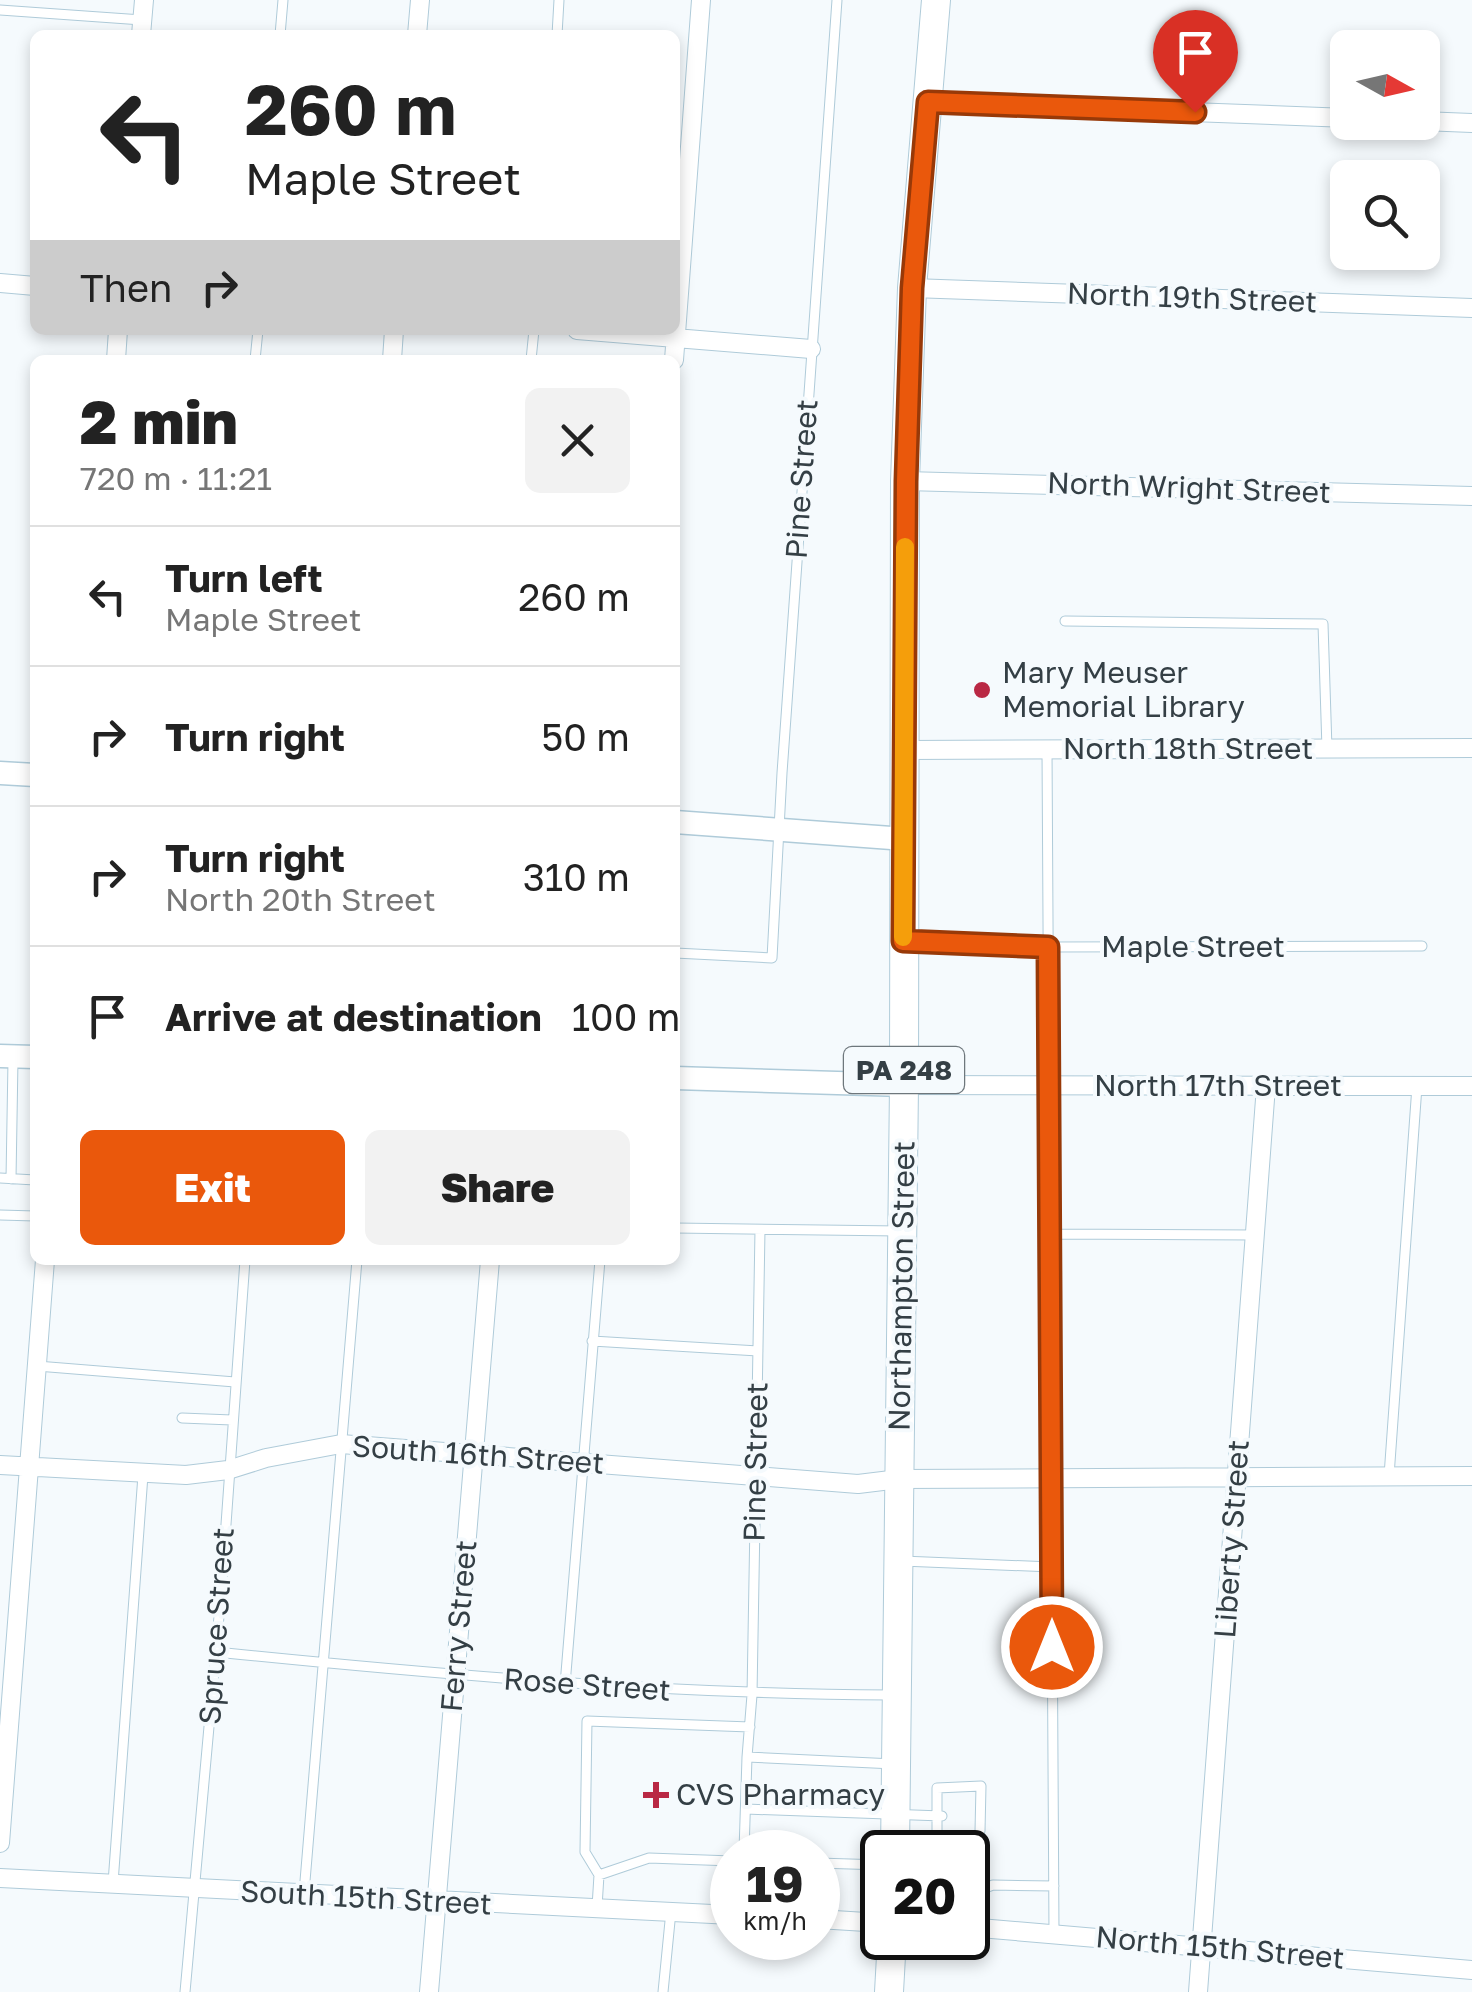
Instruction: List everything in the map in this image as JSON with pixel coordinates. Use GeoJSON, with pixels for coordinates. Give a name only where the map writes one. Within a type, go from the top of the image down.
{"type":"FeatureCollection","features":[{"type":"Feature","properties":{"kind":"main road","name":"Northampton Street"},"geometry":{"type":"LineString","coordinates":[[896,1830],[906,481],[912,288],[936,0]]}},
{"type":"Feature","properties":{"kind":"main road"},"geometry":{"type":"LineString","coordinates":[[889,1992],[891,1960]]}},
{"type":"Feature","properties":{"kind":"street"},"geometry":{"type":"LineString","coordinates":[[142,28],[144,0]]}},
{"type":"Feature","properties":{"kind":"street"},"geometry":{"type":"LineString","coordinates":[[417,30],[420,0]]}},
{"type":"Feature","properties":{"kind":"street"},"geometry":{"type":"LineString","coordinates":[[680,284],[701,0]]}},
{"type":"Feature","properties":{"kind":"street"},"geometry":{"type":"LineString","coordinates":[[928,102],[1330,117]]}},
{"type":"Feature","properties":{"kind":"street"},"geometry":{"type":"LineString","coordinates":[[1440,122],[1472,123]]}},
{"type":"Feature","properties":{"kind":"street"},"geometry":{"type":"LineString","coordinates":[[0,283],[30,286]]}},
{"type":"Feature","properties":{"kind":"street","name":"North 19th Street"},"geometry":{"type":"LineString","coordinates":[[912,288],[1472,308]]}},
{"type":"Feature","properties":{"kind":"street"},"geometry":{"type":"LineString","coordinates":[[639,335],[811,349]]}},
{"type":"Feature","properties":{"kind":"street"},"geometry":{"type":"LineString","coordinates":[[674,355],[676,335]]}},
{"type":"Feature","properties":{"kind":"street","name":"North Wright Street"},"geometry":{"type":"LineString","coordinates":[[906,481],[1472,496]]}},
{"type":"Feature","properties":{"kind":"street","name":"North 18th Street"},"geometry":{"type":"LineString","coordinates":[[905,750],[1472,748]]}},
{"type":"Feature","properties":{"kind":"street"},"geometry":{"type":"LineString","coordinates":[[0,773],[30,775]]}},
{"type":"Feature","properties":{"kind":"street"},"geometry":{"type":"LineString","coordinates":[[680,822],[905,839]]}},
{"type":"Feature","properties":{"kind":"street"},"geometry":{"type":"LineString","coordinates":[[680,1078],[904,1085]]}},
{"type":"Feature","properties":{"kind":"street","name":"North 17th Street"},"geometry":{"type":"LineString","coordinates":[[904,1085],[1472,1086]]}},
{"type":"Feature","properties":{"kind":"street","name":"Liberty Street"},"geometry":{"type":"LineString","coordinates":[[1198,1992],[1266,1086]]}},
{"type":"Feature","properties":{"kind":"street"},"geometry":{"type":"LineString","coordinates":[[0,1843],[45,1265]]}},
{"type":"Feature","properties":{"kind":"street","name":"Ferry Street"},"geometry":{"type":"LineString","coordinates":[[428,1992],[490,1265]]}},
{"type":"Feature","properties":{"kind":"street","name":"South 16th Street"},"geometry":{"type":"LineString","coordinates":[[0,1465],[186,1476],[341,1444],[858,1484],[899,1479],[1472,1476]]}},
{"type":"Feature","properties":{"kind":"street","name":"South 15th Street"},"geometry":{"type":"LineString","coordinates":[[0,1878],[710,1913]]}},
{"type":"Feature","properties":{"kind":"street","name":"North 15th Street"},"geometry":{"type":"LineString","coordinates":[[990,1929],[1472,1970]]}},
{"type":"Feature","properties":{"kind":"lane"},"geometry":{"type":"LineString","coordinates":[[2,0],[1,10],[142,28]]}},
{"type":"Feature","properties":{"kind":"lane"},"geometry":{"type":"LineString","coordinates":[[280,30],[283,0]]}},
{"type":"Feature","properties":{"kind":"lane"},"geometry":{"type":"LineString","coordinates":[[556,30],[559,0]]}},
{"type":"Feature","properties":{"kind":"lane","name":"Pine Street"},"geometry":{"type":"LineString","coordinates":[[680,953],[772,958],[837,0]]}},
{"type":"Feature","properties":{"kind":"lane"},"geometry":{"type":"LineString","coordinates":[[1064,621],[1323,624],[1326,748]]}},
{"type":"Feature","properties":{"kind":"lane"},"geometry":{"type":"LineString","coordinates":[[1047,749],[1054,1933]]}},
{"type":"Feature","properties":{"kind":"lane","name":"Maple Street"},"geometry":{"type":"LineString","coordinates":[[903,941],[1048,947],[1422,946]]}},
{"type":"Feature","properties":{"kind":"lane"},"geometry":{"type":"LineString","coordinates":[[6,1178],[16,1057]]}},
{"type":"Feature","properties":{"kind":"lane"},"geometry":{"type":"LineString","coordinates":[[1389,1476],[1416,1086]]}},
{"type":"Feature","properties":{"kind":"lane"},"geometry":{"type":"LineString","coordinates":[[0,1215],[30,1216]]}},
{"type":"Feature","properties":{"kind":"lane"},"geometry":{"type":"LineString","coordinates":[[680,1228],[903,1231]]}},
{"type":"Feature","properties":{"kind":"lane","name":"Pine Street"},"geometry":{"type":"LineString","coordinates":[[745,1830],[752,1695],[760,1230]]}},
{"type":"Feature","properties":{"kind":"lane"},"geometry":{"type":"LineString","coordinates":[[1050,1234],[1255,1235]]}},
{"type":"Feature","properties":{"kind":"lane","name":"Spruce Street"},"geometry":{"type":"LineString","coordinates":[[185,1992],[216,1652],[245,1265]]}},
{"type":"Feature","properties":{"kind":"lane"},"geometry":{"type":"LineString","coordinates":[[304,1895],[358,1265]]}},
{"type":"Feature","properties":{"kind":"lane"},"geometry":{"type":"LineString","coordinates":[[565,1685],[600,1265]]}},
{"type":"Feature","properties":{"kind":"lane"},"geometry":{"type":"LineString","coordinates":[[592,1341],[758,1351]]}},
{"type":"Feature","properties":{"kind":"lane"},"geometry":{"type":"LineString","coordinates":[[37,1366],[236,1382]]}},
{"type":"Feature","properties":{"kind":"lane"},"geometry":{"type":"LineString","coordinates":[[182,1418],[232,1420]]}},
{"type":"Feature","properties":{"kind":"lane"},"geometry":{"type":"LineString","coordinates":[[113,1886],[144,1475]]}},
{"type":"Feature","properties":{"kind":"lane"},"geometry":{"type":"LineString","coordinates":[[899,1561],[1052,1567]]}},
{"type":"Feature","properties":{"kind":"lane","name":"Rose Street"},"geometry":{"type":"LineString","coordinates":[[216,1652],[565,1685],[752,1695],[899,1695]]}},
{"type":"Feature","properties":{"kind":"lane"},"geometry":{"type":"LineString","coordinates":[[597,1908],[599,1876],[586,1852],[587,1721],[750,1727]]}},
{"type":"Feature","properties":{"kind":"lane"},"geometry":{"type":"LineString","coordinates":[[748,1757],[897,1764]]}},
{"type":"Feature","properties":{"kind":"lane"},"geometry":{"type":"LineString","coordinates":[[940,1830],[938,1788],[981,1786],[980,1830]]}},
{"type":"Feature","properties":{"kind":"lane"},"geometry":{"type":"LineString","coordinates":[[746,1810],[939,1816]]}},
{"type":"Feature","properties":{"kind":"lane"},"geometry":{"type":"LineString","coordinates":[[968,1818],[980,1818]]}},
{"type":"Feature","properties":{"kind":"lane"},"geometry":{"type":"LineString","coordinates":[[599,1876],[649,1858],[710,1860]]}},
{"type":"Feature","properties":{"kind":"lane"},"geometry":{"type":"LineString","coordinates":[[990,1886],[1054,1886]]}},
{"type":"Feature","properties":{"kind":"lane"},"geometry":{"type":"LineString","coordinates":[[664,1992],[671,1911]]}},
{"type":"Feature","properties":{"kind":"slow traffic"},"geometry":{"type":"LineString","coordinates":[[903,937],[905,547]]}},
{"type":"Feature","properties":{"kind":"place","name":"Mary Meuser Memorial Library"},"geometry":{"type":"Point","coordinates":[982,690]}},
{"type":"Feature","properties":{"kind":"place","name":"CVS Pharmacy"},"geometry":{"type":"Point","coordinates":[656,1795]}},
{"type":"Feature","properties":{"kind":"route"},"geometry":{"type":"LineString","coordinates":[[1052,1647],[1048,947],[903,941],[906,481],[912,288],[928,102],[1195,112]]}}]}
